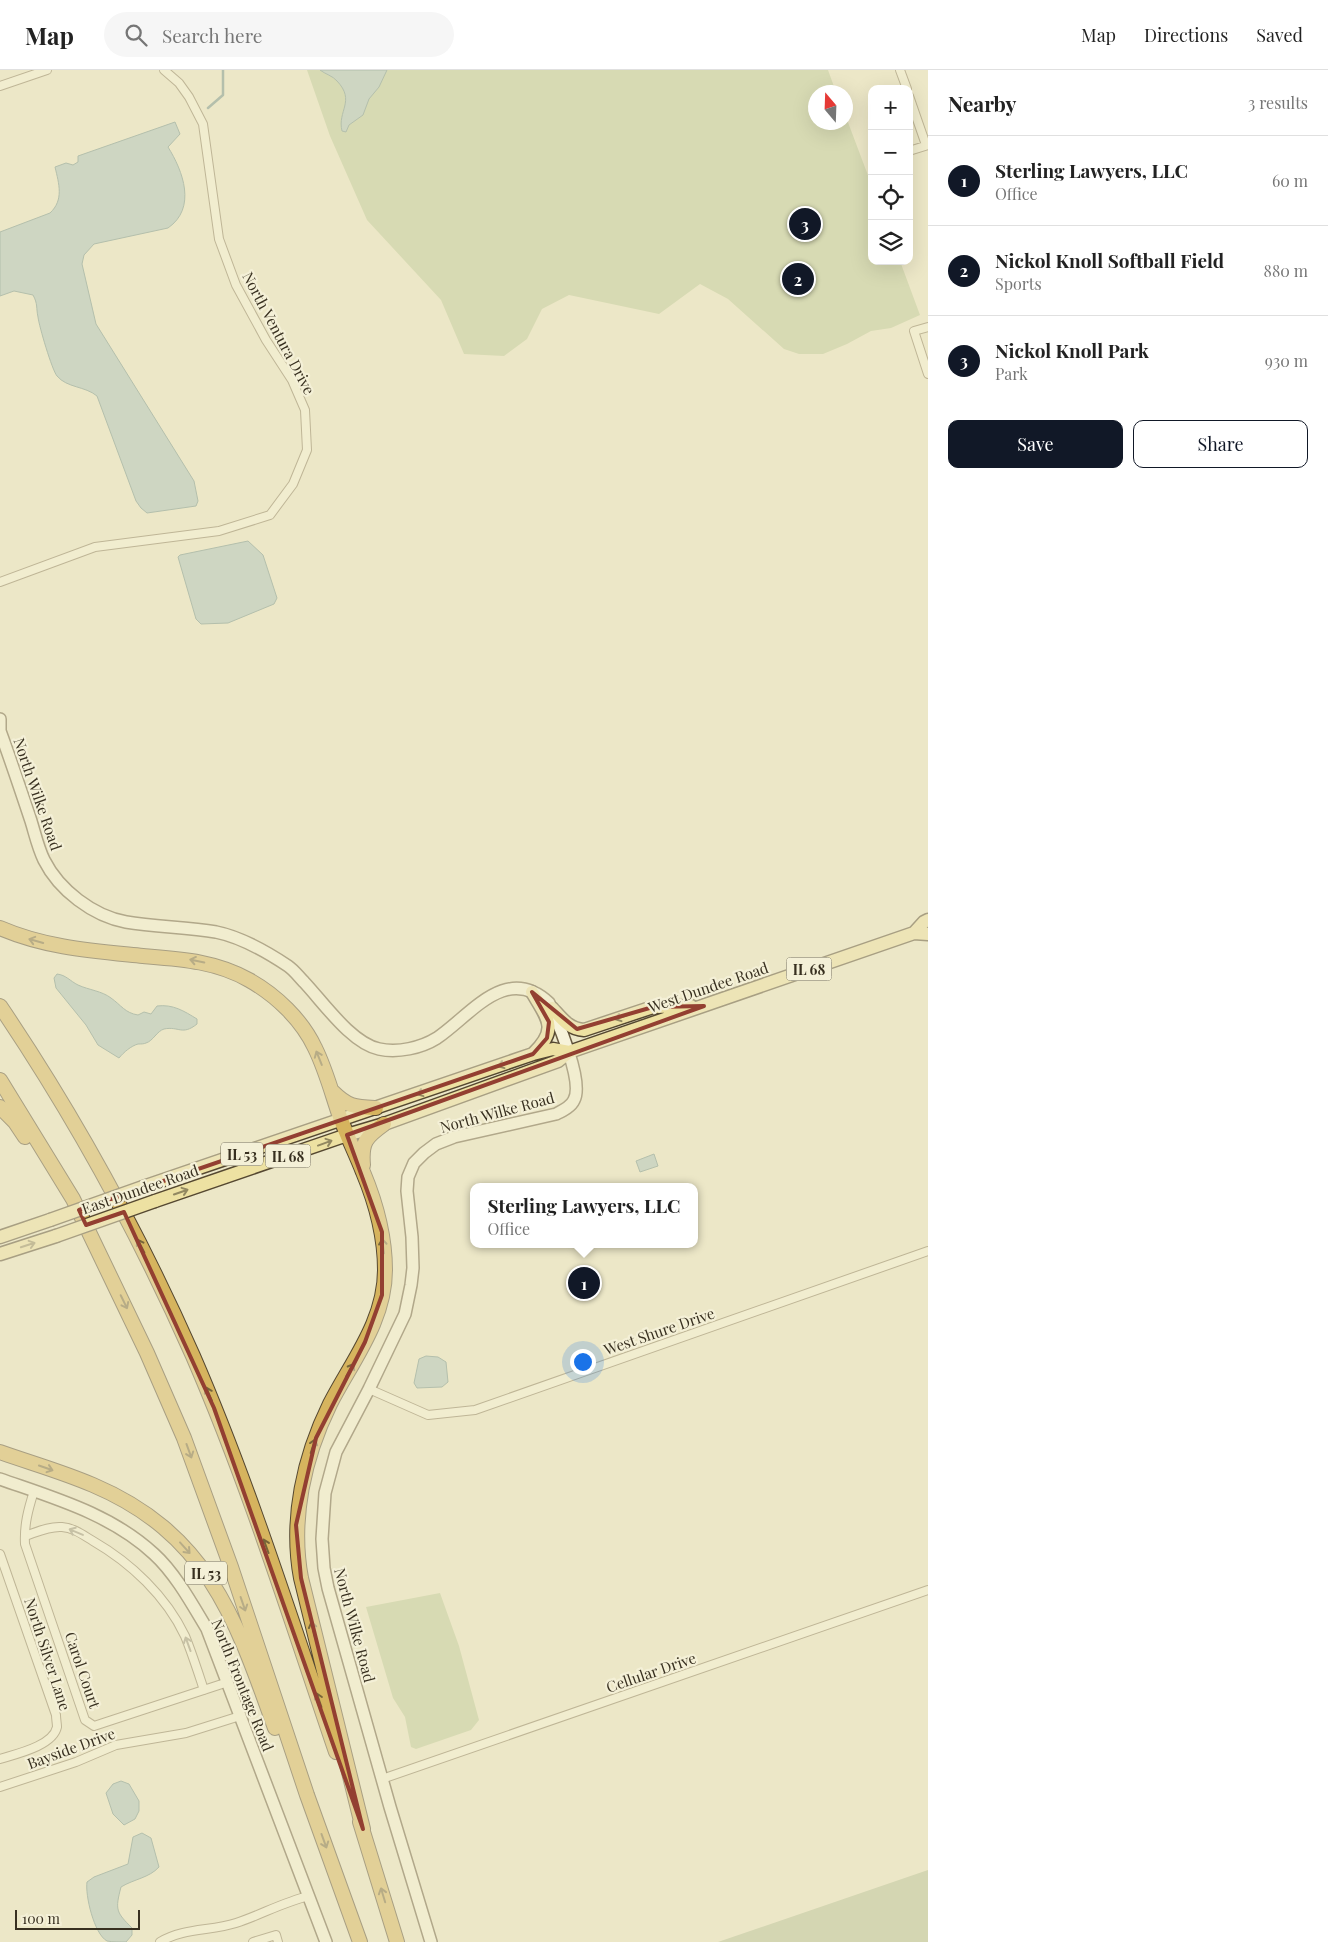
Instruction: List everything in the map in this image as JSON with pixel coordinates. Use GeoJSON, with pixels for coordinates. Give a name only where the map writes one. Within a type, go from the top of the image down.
{"type":"FeatureCollection","features":[{"type":"Feature","properties":{"kind":"highway"},"geometry":{"type":"LineString","coordinates":[[0,928],[36,942],[64,947],[193,960],[220,967],[247,979],[267,991],[288,1010],[314,1046],[341,1120],[364,1174],[382,1232],[385,1272],[376,1318],[330,1405],[316,1438],[299,1500],[296,1525],[298,1563],[306,1601],[363,1829]]}},
{"type":"Feature","properties":{"kind":"highway"},"geometry":{"type":"LineString","coordinates":[[0,1006],[42,1069],[86,1144],[147,1258],[193,1357],[252,1507],[363,1829],[398,1942]]}},
{"type":"Feature","properties":{"kind":"highway"},"geometry":{"type":"LineString","coordinates":[[0,1080],[74,1199],[126,1306],[184,1438],[234,1576],[307,1795]]}},
{"type":"Feature","properties":{"kind":"highway"},"geometry":{"type":"LineString","coordinates":[[331,1090],[346,1104],[354,1107],[376,1108]]}},
{"type":"Feature","properties":{"kind":"highway"},"geometry":{"type":"LineString","coordinates":[[0,1107],[15,1122],[31,1146],[63,1180]]}},
{"type":"Feature","properties":{"kind":"highway"},"geometry":{"type":"LineString","coordinates":[[364,1174],[363,1145],[368,1135],[384,1124]]}},
{"type":"Feature","properties":{"kind":"highway","name":"IL 53"},"geometry":{"type":"LineString","coordinates":[[0,1452],[92,1484],[115,1495],[163,1526],[183,1545],[215,1586],[230,1614],[252,1664],[279,1738],[307,1795],[360,1942]]}},
{"type":"Feature","properties":{"kind":"main road","name":"West Dundee Road"},"geometry":{"type":"LineString","coordinates":[[914,933],[928,920]]}},
{"type":"Feature","properties":{"kind":"main road","name":"West Dundee Road"},"geometry":{"type":"LineString","coordinates":[[347,1135],[384,1124],[558,1061],[569,1052],[914,933],[928,934]]}},
{"type":"Feature","properties":{"kind":"main road"},"geometry":{"type":"LineString","coordinates":[[532,992],[549,1022],[548,1038],[533,1054]]}},
{"type":"Feature","properties":{"kind":"main road"},"geometry":{"type":"LineString","coordinates":[[552,1008],[567,1025],[584,1030],[653,1007],[704,1006]]}},
{"type":"Feature","properties":{"kind":"main road","name":"West Dundee Road"},"geometry":{"type":"LineString","coordinates":[[341,1120],[533,1054],[554,1049],[569,1052]]}},
{"type":"Feature","properties":{"kind":"main road","name":"East Dundee Road"},"geometry":{"type":"LineString","coordinates":[[0,1237],[341,1120]]}},
{"type":"Feature","properties":{"kind":"main road","name":"East Dundee Road"},"geometry":{"type":"LineString","coordinates":[[0,1254],[347,1135]]}},
{"type":"Feature","properties":{"kind":"street"},"geometry":{"type":"LineString","coordinates":[[0,86],[48,70]]}},
{"type":"Feature","properties":{"kind":"street","name":"North Ventura Drive"},"geometry":{"type":"LineString","coordinates":[[0,582],[95,547],[219,531],[270,515],[293,484],[307,450],[305,410],[292,380],[266,340],[236,285],[219,240],[202,124],[189,97],[179,83],[164,70]]}},
{"type":"Feature","properties":{"kind":"street"},"geometry":{"type":"LineString","coordinates":[[900,70],[906,85]]}},
{"type":"Feature","properties":{"kind":"street"},"geometry":{"type":"LineString","coordinates":[[913,107],[927,145],[913,150]]}},
{"type":"Feature","properties":{"kind":"street"},"geometry":{"type":"LineString","coordinates":[[928,326],[914,331],[928,374]]}},
{"type":"Feature","properties":{"kind":"street","name":"North Wilke Road"},"geometry":{"type":"LineString","coordinates":[[0,719],[0,732],[44,861],[64,889],[88,908],[124,922],[218,932],[251,944],[290,967],[345,1028],[362,1042],[378,1049],[406,1050],[437,1038],[477,1005],[499,991],[524,988],[543,997],[552,1008],[569,1052],[577,1089],[574,1101],[565,1109],[556,1114],[454,1137],[436,1144],[414,1163],[408,1177],[407,1191],[413,1268],[408,1299],[399,1328],[336,1452],[325,1493],[322,1539],[324,1568],[328,1588],[382,1779],[431,1942]]}},
{"type":"Feature","properties":{"kind":"street","name":"West Shure Drive"},"geometry":{"type":"LineString","coordinates":[[369,1389],[428,1415],[475,1410],[928,1252]]}},
{"type":"Feature","properties":{"kind":"street","name":"North Frontage Road"},"geometry":{"type":"LineString","coordinates":[[0,1479],[88,1511],[126,1531],[155,1554],[182,1589],[207,1629],[326,1942]]}},
{"type":"Feature","properties":{"kind":"street","name":"Carol Court"},"geometry":{"type":"LineString","coordinates":[[34,1491],[27,1514],[26,1544],[85,1720],[94,1726],[228,1682]]}},
{"type":"Feature","properties":{"kind":"street"},"geometry":{"type":"LineString","coordinates":[[25,1536],[46,1528],[61,1527],[75,1530],[110,1551],[140,1574],[166,1606],[184,1635],[204,1690]]}},
{"type":"Feature","properties":{"kind":"street","name":"North Silver Lane"},"geometry":{"type":"LineString","coordinates":[[0,1554],[2,1565],[56,1715],[57,1728],[50,1739],[40,1745],[0,1760]]}},
{"type":"Feature","properties":{"kind":"street","name":"Cellular Drive"},"geometry":{"type":"LineString","coordinates":[[382,1779],[928,1590]]}},
{"type":"Feature","properties":{"kind":"street","name":"Bayside Drive"},"geometry":{"type":"LineString","coordinates":[[0,1788],[76,1762],[116,1744],[186,1733],[240,1716]]}},
{"type":"Feature","properties":{"kind":"street"},"geometry":{"type":"LineString","coordinates":[[160,1942],[167,1938],[203,1928],[235,1924],[289,1900],[309,1896]]}},
{"type":"Feature","properties":{"kind":"street"},"geometry":{"type":"LineString","coordinates":[[253,1942],[276,1935],[278,1942]]}},
{"type":"Feature","properties":{"kind":"highlighted area"},"geometry":{"type":"Polygon","coordinates":[[[532,992],[577,1029],[653,1007],[704,1006],[347,1135],[382,1232],[382,1295],[365,1342],[316,1438],[296,1525],[301,1578],[363,1829],[214,1408],[124,1212],[86,1225],[79,1210],[533,1054],[547,1038],[549,1022],[532,992]]]}},
{"type":"Feature","properties":{"kind":"green space"},"geometry":{"type":"Polygon","coordinates":[[[307,70],[828,70],[833,85],[808,85],[808,130],[851,130],[868,175],[868,265],[901,265],[920,315],[891,328],[871,331],[823,354],[799,354],[784,349],[728,299],[700,284],[659,314],[569,295],[542,309],[527,339],[504,356],[464,354],[441,300],[367,220],[330,136],[307,70]]]}},
{"type":"Feature","properties":{"kind":"green space"},"geometry":{"type":"Polygon","coordinates":[[[440,1593],[459,1646],[479,1720],[471,1730],[416,1749],[411,1747],[405,1717],[393,1698],[366,1607],[440,1593]]]}},
{"type":"Feature","properties":{"kind":"green space"},"geometry":{"type":"Polygon","coordinates":[[[928,1870],[928,1942],[718,1942],[928,1870]]]}},
{"type":"Feature","properties":{"kind":"water"},"geometry":{"type":"Polygon","coordinates":[[[320,70],[387,70],[379,87],[369,99],[363,115],[349,125],[346,132],[342,131],[341,124],[346,100],[345,94],[335,79],[320,70]]]}},
{"type":"Feature","properties":{"kind":"water"},"geometry":{"type":"Polygon","coordinates":[[[175,122],[180,134],[168,147],[178,167],[185,189],[185,200],[177,220],[168,228],[94,244],[84,255],[82,264],[96,324],[194,481],[198,501],[196,506],[147,513],[136,501],[97,396],[87,390],[66,383],[57,376],[43,338],[33,295],[14,291],[0,296],[0,232],[50,213],[59,197],[55,167],[66,163],[73,165],[78,162],[78,156],[175,122]]]}},
{"type":"Feature","properties":{"kind":"water"},"geometry":{"type":"Polygon","coordinates":[[[248,541],[263,555],[277,598],[274,604],[228,623],[201,624],[196,619],[178,557],[180,555],[248,541]]]}},
{"type":"Feature","properties":{"kind":"water"},"geometry":{"type":"Polygon","coordinates":[[[57,974],[78,985],[100,992],[126,1011],[134,1014],[138,1015],[144,1012],[151,1014],[157,1006],[168,1006],[183,1011],[197,1019],[197,1024],[192,1028],[184,1030],[164,1029],[148,1042],[138,1044],[125,1051],[119,1058],[98,1045],[86,1025],[56,988],[54,978],[57,974]]]}},
{"type":"Feature","properties":{"kind":"water"},"geometry":{"type":"Polygon","coordinates":[[[654,1154],[658,1166],[640,1172],[636,1161],[654,1154]]]}},
{"type":"Feature","properties":{"kind":"water"},"geometry":{"type":"Polygon","coordinates":[[[426,1356],[438,1357],[446,1362],[448,1382],[442,1387],[417,1388],[414,1383],[419,1359],[426,1356]]]}},
{"type":"Feature","properties":{"kind":"water"},"geometry":{"type":"Polygon","coordinates":[[[121,1781],[129,1784],[139,1801],[139,1811],[135,1819],[124,1825],[113,1814],[106,1793],[113,1784],[121,1781]]]}},
{"type":"Feature","properties":{"kind":"water"},"geometry":{"type":"Polygon","coordinates":[[[142,1833],[151,1838],[159,1867],[151,1874],[121,1887],[118,1910],[132,1928],[132,1935],[126,1942],[107,1941],[102,1937],[94,1923],[87,1896],[87,1882],[94,1877],[128,1864],[133,1837],[142,1833]]]}},
{"type":"Feature","properties":{"kind":"waterway"},"geometry":{"type":"LineString","coordinates":[[208,108],[223,95],[223,70]]}},
{"type":"Feature","properties":{"kind":"place","name":"Nickol Knoll Park"},"geometry":{"type":"Point","coordinates":[805,224]}},
{"type":"Feature","properties":{"kind":"place","name":"Nickol Knoll Softball Field"},"geometry":{"type":"Point","coordinates":[798,279]}},
{"type":"Feature","properties":{"kind":"place","name":"Sterling Lawyers, LLC"},"geometry":{"type":"Point","coordinates":[584,1283]}}]}
